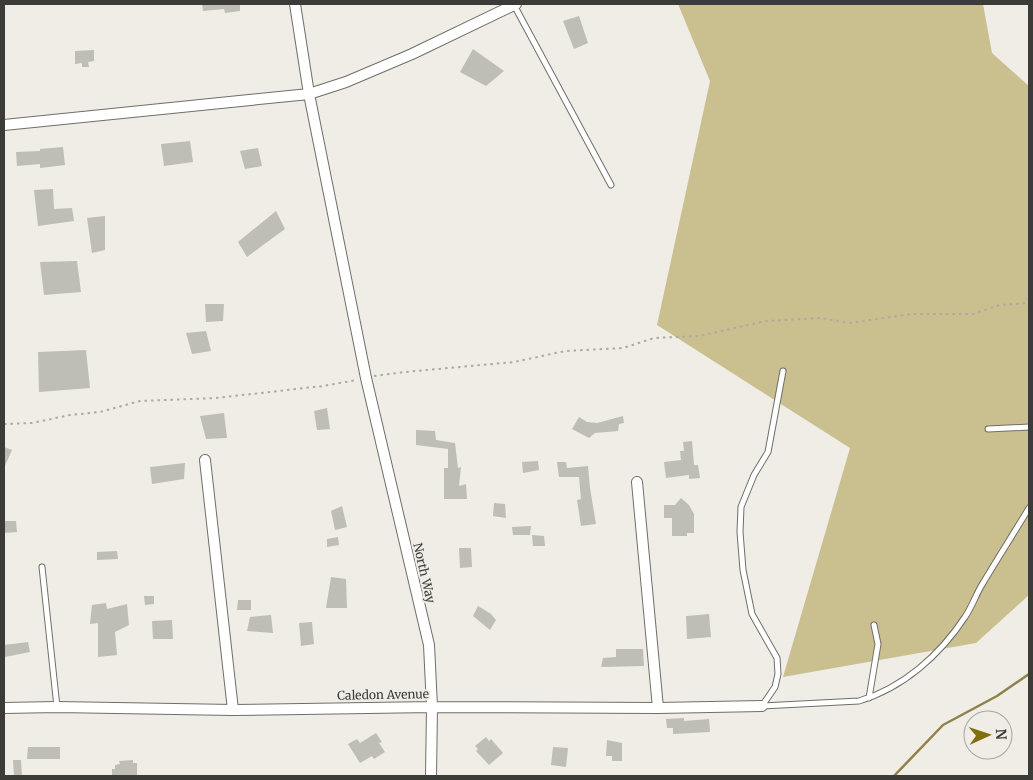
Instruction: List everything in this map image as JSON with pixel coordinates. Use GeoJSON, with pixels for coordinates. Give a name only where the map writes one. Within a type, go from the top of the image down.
{"type":"FeatureCollection","features":[{"type":"Feature","properties":{"kind":"street","name":"North Way"},"geometry":{"type":"LineString","coordinates":[[295,4],[309,94],[366,378],[429,646],[432,707],[431,776]]}},
{"type":"Feature","properties":{"kind":"street"},"geometry":{"type":"LineString","coordinates":[[4,125],[309,94],[346,82],[412,54],[515,4]]}},
{"type":"Feature","properties":{"kind":"street"},"geometry":{"type":"LineString","coordinates":[[205,460],[233,710]]}},
{"type":"Feature","properties":{"kind":"street"},"geometry":{"type":"LineString","coordinates":[[637,482],[658,708]]}},
{"type":"Feature","properties":{"kind":"street","name":"Caledon Avenue"},"geometry":{"type":"LineString","coordinates":[[4,708],[233,710],[762,706]]}},
{"type":"Feature","properties":{"kind":"lane"},"geometry":{"type":"LineString","coordinates":[[515,4],[611,185]]}},
{"type":"Feature","properties":{"kind":"lane"},"geometry":{"type":"LineString","coordinates":[[762,706],[775,687],[778,674],[777,658],[752,614],[743,570],[740,532],[741,507],[754,475],[768,452],[783,371]]}},
{"type":"Feature","properties":{"kind":"lane"},"geometry":{"type":"LineString","coordinates":[[988,429],[1029,426]]}},
{"type":"Feature","properties":{"kind":"lane"},"geometry":{"type":"LineString","coordinates":[[762,706],[845,703],[869,698],[900,683],[936,654],[966,617],[982,584],[1029,508]]}},
{"type":"Feature","properties":{"kind":"lane"},"geometry":{"type":"LineString","coordinates":[[42,567],[57,707]]}},
{"type":"Feature","properties":{"kind":"lane"},"geometry":{"type":"LineString","coordinates":[[869,698],[878,644],[874,625]]}},
{"type":"Feature","properties":{"kind":"path"},"geometry":{"type":"LineString","coordinates":[[4,424],[100,412],[140,401],[216,398],[323,386],[405,372],[514,362],[564,351],[623,348],[654,338],[700,336],[766,321],[820,318],[849,323],[912,314],[973,314],[1000,305],[1029,304]]}},
{"type":"Feature","properties":{"kind":"shaded area"},"geometry":{"type":"Polygon","coordinates":[[[678,4],[983,4],[992,53],[1029,86],[1029,595],[976,643],[783,677],[850,448],[657,325],[710,81],[678,4]]]}},
{"type":"Feature","properties":{"kind":"building"},"geometry":{"type":"Polygon","coordinates":[[[202,4],[240,4],[240,11],[225,13],[224,9],[203,11],[202,4]]]}},
{"type":"Feature","properties":{"kind":"building"},"geometry":{"type":"Polygon","coordinates":[[[579,16],[588,43],[574,49],[563,21],[579,16]]]}},
{"type":"Feature","properties":{"kind":"building"},"geometry":{"type":"Polygon","coordinates":[[[473,49],[504,71],[486,86],[460,72],[473,49]]]}},
{"type":"Feature","properties":{"kind":"building"},"geometry":{"type":"Polygon","coordinates":[[[94,50],[94,61],[88,62],[89,67],[82,67],[82,63],[75,64],[75,51],[94,50]]]}},
{"type":"Feature","properties":{"kind":"building"},"geometry":{"type":"Polygon","coordinates":[[[190,141],[193,162],[164,166],[161,144],[190,141]]]}},
{"type":"Feature","properties":{"kind":"building"},"geometry":{"type":"Polygon","coordinates":[[[63,147],[65,165],[40,168],[40,164],[17,166],[16,152],[40,151],[40,149],[63,147]]]}},
{"type":"Feature","properties":{"kind":"building"},"geometry":{"type":"Polygon","coordinates":[[[258,148],[262,166],[245,169],[240,151],[258,148]]]}},
{"type":"Feature","properties":{"kind":"building"},"geometry":{"type":"Polygon","coordinates":[[[53,189],[54,209],[72,208],[74,221],[38,226],[34,190],[53,189]]]}},
{"type":"Feature","properties":{"kind":"building"},"geometry":{"type":"Polygon","coordinates":[[[276,211],[285,229],[247,257],[238,242],[276,211]]]}},
{"type":"Feature","properties":{"kind":"building"},"geometry":{"type":"Polygon","coordinates":[[[105,216],[105,250],[92,253],[87,218],[105,216]]]}},
{"type":"Feature","properties":{"kind":"building"},"geometry":{"type":"Polygon","coordinates":[[[77,261],[81,292],[44,295],[40,262],[77,261]]]}},
{"type":"Feature","properties":{"kind":"building"},"geometry":{"type":"Polygon","coordinates":[[[205,304],[224,304],[223,321],[206,322],[205,304]]]}},
{"type":"Feature","properties":{"kind":"building"},"geometry":{"type":"Polygon","coordinates":[[[206,331],[211,351],[192,354],[186,333],[206,331]]]}},
{"type":"Feature","properties":{"kind":"building"},"geometry":{"type":"Polygon","coordinates":[[[86,350],[90,388],[39,392],[38,352],[86,350]]]}},
{"type":"Feature","properties":{"kind":"building"},"geometry":{"type":"Polygon","coordinates":[[[327,408],[330,429],[317,430],[314,411],[327,408]]]}},
{"type":"Feature","properties":{"kind":"building"},"geometry":{"type":"Polygon","coordinates":[[[224,413],[227,438],[206,439],[200,416],[224,413]]]}},
{"type":"Feature","properties":{"kind":"building"},"geometry":{"type":"Polygon","coordinates":[[[623,416],[624,423],[619,424],[618,431],[595,433],[589,438],[572,429],[579,417],[587,422],[597,423],[623,416]]]}},
{"type":"Feature","properties":{"kind":"building"},"geometry":{"type":"Polygon","coordinates":[[[416,430],[435,431],[436,440],[455,443],[458,468],[461,467],[459,486],[466,484],[467,499],[444,499],[444,468],[448,468],[448,449],[416,445],[416,430]]]}},
{"type":"Feature","properties":{"kind":"building"},"geometry":{"type":"Polygon","coordinates":[[[692,441],[694,465],[698,465],[700,478],[689,479],[689,475],[666,478],[664,462],[681,460],[680,451],[684,451],[683,442],[692,441]]]}},
{"type":"Feature","properties":{"kind":"building"},"geometry":{"type":"Polygon","coordinates":[[[4,447],[12,450],[4,468],[4,447]]]}},
{"type":"Feature","properties":{"kind":"building"},"geometry":{"type":"Polygon","coordinates":[[[538,461],[539,470],[523,473],[522,462],[538,461]]]}},
{"type":"Feature","properties":{"kind":"building"},"geometry":{"type":"Polygon","coordinates":[[[557,462],[566,462],[567,468],[588,466],[596,524],[581,526],[577,500],[581,499],[579,477],[559,477],[557,462]]]}},
{"type":"Feature","properties":{"kind":"building"},"geometry":{"type":"Polygon","coordinates":[[[185,463],[184,479],[152,484],[150,467],[185,463]]]}},
{"type":"Feature","properties":{"kind":"building"},"geometry":{"type":"Polygon","coordinates":[[[681,498],[689,505],[694,514],[694,533],[687,533],[687,536],[672,536],[672,518],[664,518],[664,505],[675,505],[681,498]]]}},
{"type":"Feature","properties":{"kind":"building"},"geometry":{"type":"Polygon","coordinates":[[[494,503],[505,504],[506,518],[493,516],[494,503]]]}},
{"type":"Feature","properties":{"kind":"building"},"geometry":{"type":"Polygon","coordinates":[[[342,506],[347,527],[335,530],[331,511],[342,506]]]}},
{"type":"Feature","properties":{"kind":"building"},"geometry":{"type":"Polygon","coordinates":[[[4,521],[16,521],[17,532],[4,533],[4,521]]]}},
{"type":"Feature","properties":{"kind":"building"},"geometry":{"type":"Polygon","coordinates":[[[531,526],[530,535],[513,535],[512,527],[531,526]]]}},
{"type":"Feature","properties":{"kind":"building"},"geometry":{"type":"Polygon","coordinates":[[[532,535],[544,536],[545,546],[533,546],[532,535]]]}},
{"type":"Feature","properties":{"kind":"building"},"geometry":{"type":"Polygon","coordinates":[[[338,537],[339,545],[327,547],[327,539],[338,537]]]}},
{"type":"Feature","properties":{"kind":"building"},"geometry":{"type":"Polygon","coordinates":[[[459,548],[471,548],[472,567],[460,568],[459,548]]]}},
{"type":"Feature","properties":{"kind":"building"},"geometry":{"type":"Polygon","coordinates":[[[117,551],[118,559],[97,560],[97,552],[117,551]]]}},
{"type":"Feature","properties":{"kind":"building"},"geometry":{"type":"Polygon","coordinates":[[[331,577],[346,579],[347,608],[326,608],[331,577]]]}},
{"type":"Feature","properties":{"kind":"building"},"geometry":{"type":"Polygon","coordinates":[[[144,596],[154,596],[154,604],[145,605],[144,596]]]}},
{"type":"Feature","properties":{"kind":"building"},"geometry":{"type":"Polygon","coordinates":[[[238,600],[251,600],[251,610],[237,610],[238,600]]]}},
{"type":"Feature","properties":{"kind":"building"},"geometry":{"type":"Polygon","coordinates":[[[106,603],[107,609],[127,604],[129,625],[115,632],[117,655],[98,657],[98,623],[90,624],[92,605],[106,603]]]}},
{"type":"Feature","properties":{"kind":"building"},"geometry":{"type":"Polygon","coordinates":[[[478,606],[491,614],[496,620],[490,630],[473,616],[478,606]]]}},
{"type":"Feature","properties":{"kind":"building"},"geometry":{"type":"Polygon","coordinates":[[[709,614],[711,637],[687,639],[686,616],[709,614]]]}},
{"type":"Feature","properties":{"kind":"building"},"geometry":{"type":"Polygon","coordinates":[[[271,615],[273,633],[247,631],[250,617],[271,615]]]}},
{"type":"Feature","properties":{"kind":"building"},"geometry":{"type":"Polygon","coordinates":[[[172,620],[173,639],[153,639],[152,621],[172,620]]]}},
{"type":"Feature","properties":{"kind":"building"},"geometry":{"type":"Polygon","coordinates":[[[312,622],[314,644],[301,646],[299,623],[312,622]]]}},
{"type":"Feature","properties":{"kind":"building"},"geometry":{"type":"Polygon","coordinates":[[[28,642],[30,652],[5,657],[4,645],[28,642]]]}},
{"type":"Feature","properties":{"kind":"building"},"geometry":{"type":"Polygon","coordinates":[[[616,649],[643,649],[644,666],[601,667],[603,658],[616,657],[616,649]]]}},
{"type":"Feature","properties":{"kind":"building"},"geometry":{"type":"Polygon","coordinates":[[[684,718],[684,721],[709,719],[710,732],[673,734],[673,728],[667,728],[666,719],[684,718]]]}},
{"type":"Feature","properties":{"kind":"building"},"geometry":{"type":"Polygon","coordinates":[[[376,733],[382,742],[379,743],[385,752],[374,759],[372,756],[360,763],[348,744],[357,739],[360,743],[376,733]]]}},
{"type":"Feature","properties":{"kind":"building"},"geometry":{"type":"Polygon","coordinates":[[[486,737],[489,741],[491,739],[503,753],[489,765],[476,751],[478,749],[475,746],[486,737]]]}},
{"type":"Feature","properties":{"kind":"building"},"geometry":{"type":"Polygon","coordinates":[[[607,740],[622,743],[622,761],[612,761],[612,756],[606,756],[607,740]]]}},
{"type":"Feature","properties":{"kind":"building"},"geometry":{"type":"Polygon","coordinates":[[[28,747],[60,747],[60,759],[27,759],[28,747]]]}},
{"type":"Feature","properties":{"kind":"building"},"geometry":{"type":"Polygon","coordinates":[[[553,747],[568,748],[566,767],[551,765],[553,747]]]}},
{"type":"Feature","properties":{"kind":"building"},"geometry":{"type":"Polygon","coordinates":[[[13,760],[21,760],[22,776],[14,776],[13,760]]]}},
{"type":"Feature","properties":{"kind":"building"},"geometry":{"type":"Polygon","coordinates":[[[133,760],[133,763],[137,763],[137,776],[112,776],[112,769],[115,769],[115,765],[120,764],[119,761],[133,760]]]}},
{"type":"Feature","properties":{"kind":"waterway"},"geometry":{"type":"LineString","coordinates":[[894,776],[943,725],[997,696],[1029,674]]}}]}
